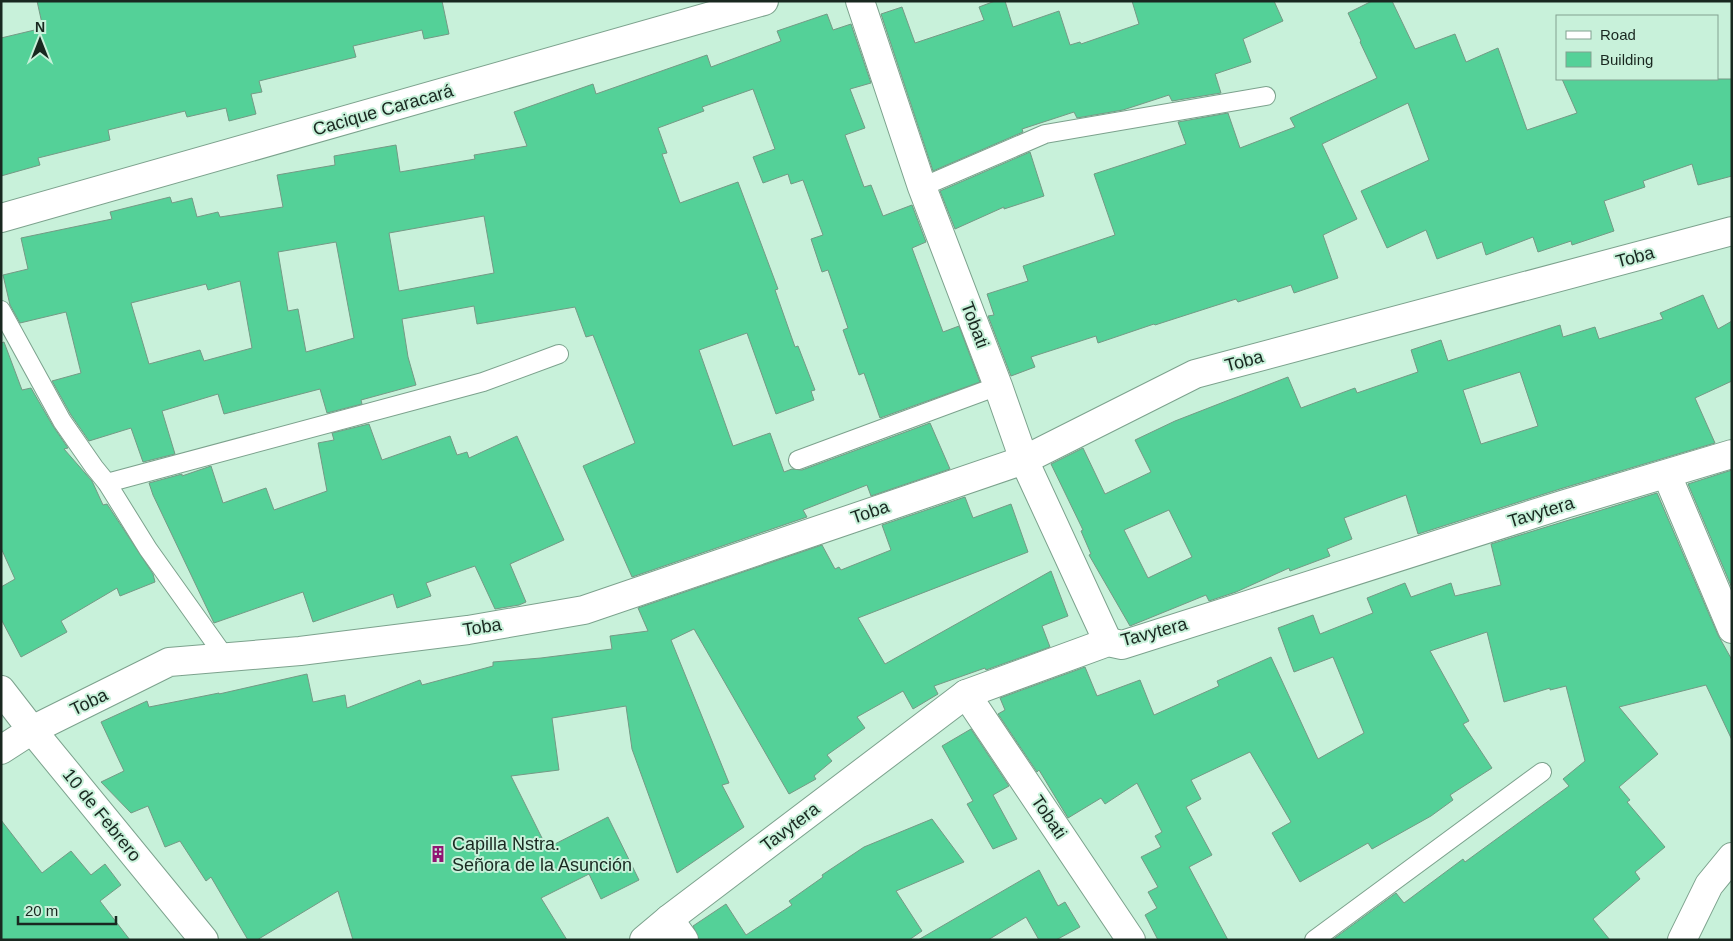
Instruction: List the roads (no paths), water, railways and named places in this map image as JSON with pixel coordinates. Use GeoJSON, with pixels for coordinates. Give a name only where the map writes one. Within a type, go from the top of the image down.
{"type":"FeatureCollection","features":[{"type":"Feature","properties":{"kind":"street","name":"Cacique Caracará"},"geometry":{"type":"LineString","coordinates":[[1,218],[764,1]]}},
{"type":"Feature","properties":{"kind":"street","name":"Tobati"},"geometry":{"type":"LineString","coordinates":[[860,1],[922,187],[998,386],[1024,460],[1108,642]]}},
{"type":"Feature","properties":{"kind":"street","name":"Toba"},"geometry":{"type":"LineString","coordinates":[[1,750],[32,730],[169,662],[300,651],[468,630],[584,610],[1024,460],[1195,374],[1732,231]]}},
{"type":"Feature","properties":{"kind":"street","name":"Tavytera"},"geometry":{"type":"LineString","coordinates":[[644,940],[677,929],[966,694],[1108,642],[1122,645],[1565,504],[1732,454]]}},
{"type":"Feature","properties":{"kind":"street"},"geometry":{"type":"LineString","coordinates":[[1667,475],[1732,629]]}},
{"type":"Feature","properties":{"kind":"street","name":"10 de Febrero"},"geometry":{"type":"LineString","coordinates":[[1,690],[204,940]]}},
{"type":"Feature","properties":{"kind":"street","name":"Tobati"},"geometry":{"type":"LineString","coordinates":[[966,694],[1131,940]]}},
{"type":"Feature","properties":{"kind":"street"},"geometry":{"type":"LineString","coordinates":[[1682,940],[1710,884],[1732,857]]}},
{"type":"Feature","properties":{"kind":"lane"},"geometry":{"type":"LineString","coordinates":[[922,187],[1045,134],[1266,96]]}},
{"type":"Feature","properties":{"kind":"lane"},"geometry":{"type":"LineString","coordinates":[[1,310],[62,421],[107,483],[148,549],[225,657]]}},
{"type":"Feature","properties":{"kind":"lane"},"geometry":{"type":"LineString","coordinates":[[107,483],[483,382],[559,354]]}},
{"type":"Feature","properties":{"kind":"lane"},"geometry":{"type":"LineString","coordinates":[[798,460],[998,386]]}},
{"type":"Feature","properties":{"kind":"lane"},"geometry":{"type":"LineString","coordinates":[[1314,940],[1542,772]]}},
{"type":"Feature","properties":{"kind":"place","name":"Capilla Nstra. Señora de la Asunción"},"geometry":{"type":"Point","coordinates":[438,854]}}]}
